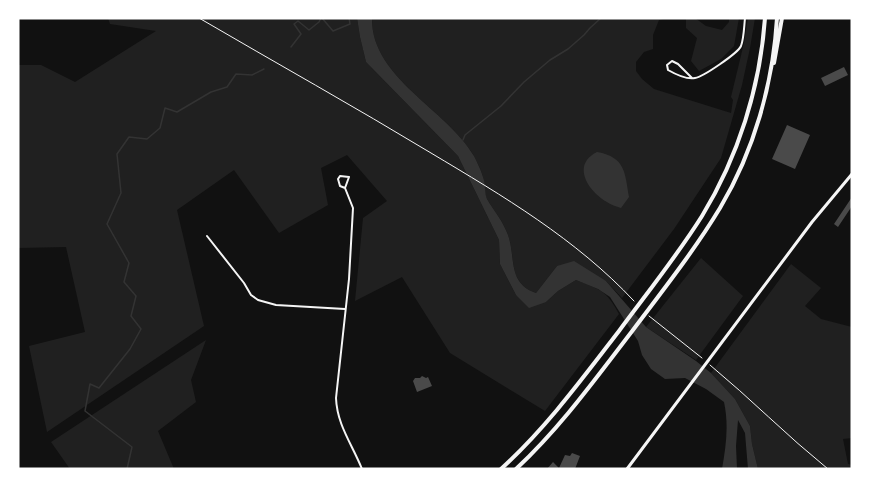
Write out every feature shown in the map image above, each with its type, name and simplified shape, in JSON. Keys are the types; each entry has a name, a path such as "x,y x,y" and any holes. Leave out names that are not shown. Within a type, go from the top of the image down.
{"highway":[{"path":"501,469 550,419 687,239 701,216 734,153 745,120 755,85 765,18"},
{"path":"516,469 558,426 706,230 729,190 754,132 771,68 777,18"},
{"path":"771,68 774,65 782,18"}],"main road":[{"path":"627,469 812,222 852,174"}],"street":[{"path":"692,78 676,62 672,61 667,65 671,71 692,78 700,76 737,52 742,43 745,18"},
{"path":"848,179 852,182"},
{"path":"345,188 353,208 349,279 336,398 339,420 362,469"},
{"path":"207,236 251,295 258,300 276,305 345,309"}],"path":[{"path":"199,18 462,172 540,221 607,274 634,301"},
{"path":"648,315 737,388 828,469"}],"shaded area":[{"path":"108,18 357,18 366,62 458,156 499,240 500,264 516,295 546,302 576,280 606,295 619,314 545,411 450,353 402,277 355,301 363,218 387,201 347,155 321,168 328,205 279,233 234,170 177,210 204,326 47,432 29,346 85,332 66,247 18,248 18,65 41,65 75,82 156,31 110,24"},
{"path":"357,18 372,18 375,39 384,58 397,76 447,123 474,156 484,180 487,199 508,235 514,268 521,283 536,293 557,266 574,261 606,281 646,327 711,373 735,399 750,426 758,469 748,469 745,433 738,420 737,469 722,469 726,436 724,402 685,378 665,379 651,369 642,355 638,341 610,297 576,280 546,302 529,308 516,295 500,264 499,240 458,156 366,62"},
{"path":"372,18 667,18 659,20 653,35 653,49 644,52 636,62 636,71 654,89 731,113 733,100 731,97 748,18 755,18 742,85 721,158 674,229 622,298 606,281 557,266 536,293 521,283 514,269 508,235 486,196 484,180 474,156 447,123 397,76 384,58 375,39"},
{"path":"683,18 695,18 706,26 722,30 729,22 729,18 739,18 734,46 721,59 699,71 691,61 697,38 686,28 686,19"},
{"path":"597,152 614,158 619,162 625,174 629,197 621,208 600,197 585,178 585,164 589,157"},
{"path":"701,258 743,296 696,360 646,327"},
{"path":"791,264 821,288 805,306 821,319 852,327 852,438 843,439 848,464 852,465 852,469 758,469 750,426 735,399 711,373"},
{"path":"206,340 191,380 196,402 158,431 174,469 70,469 51,442"}],"building":[{"path":"844,67 848,75 825,86 821,78"},
{"path":"787,125 810,135 795,169 772,159"},
{"path":"852,197 852,206 838,227 834,224"},
{"path":"422,376 428,377 432,386 417,392 413,381"},
{"path":"572,453 580,456 575,469 547,469 553,462 559,468 565,455 570,456"}],"waterway":[{"path":"291,47 301,34 294,24 298,21 309,30 321,18"},
{"path":"322,18 333,31 350,24 349,18"},
{"path":"463,140 465,135 501,106 524,82 550,60 568,49 601,18"},
{"path":"127,469 132,447 85,411 90,384 99,388 130,349 141,329 131,316 136,296 124,282 129,263 107,224 121,193 117,154 129,137 147,139 160,128 165,108 177,112 211,92 227,87 236,74 252,75 264,69"}]}
